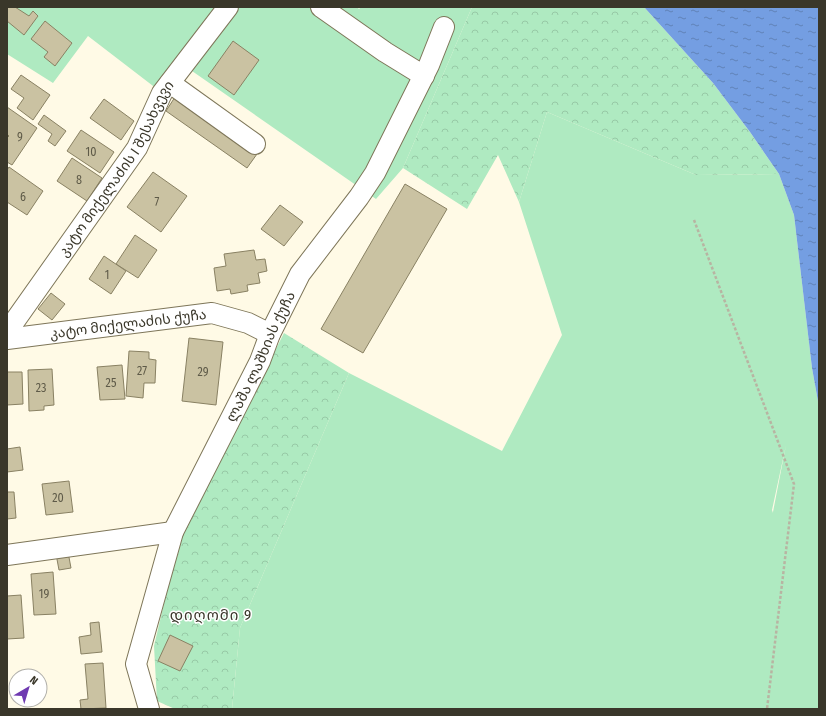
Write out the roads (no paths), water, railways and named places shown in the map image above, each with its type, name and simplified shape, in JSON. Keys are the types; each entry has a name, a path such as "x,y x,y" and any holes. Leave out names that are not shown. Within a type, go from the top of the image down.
{"street":[{"name":"კატო მიქელაძის I შესახვევი","path":"7,332 137,148 162,93 228,7"},
{"path":"321,7 385,52 424,76"},
{"name":"ლაშა ლაშხიას ქუჩა","path":"148,709 136,664 173,532 260,361 270,334 300,274 355,203 375,174 424,76 444,27"},
{"path":"170,83 255,144"},
{"name":"კატო მიქელაძის ქუჩა","path":"7,339 212,313 248,323 270,334"},
{"path":"7,554 173,532"}],"water":[{"path":"644,7 819,7 819,407 812,368 794,215 779,174 713,83"}],"district":[{"name":"დიღომი 9","path":"211,615"}]}
